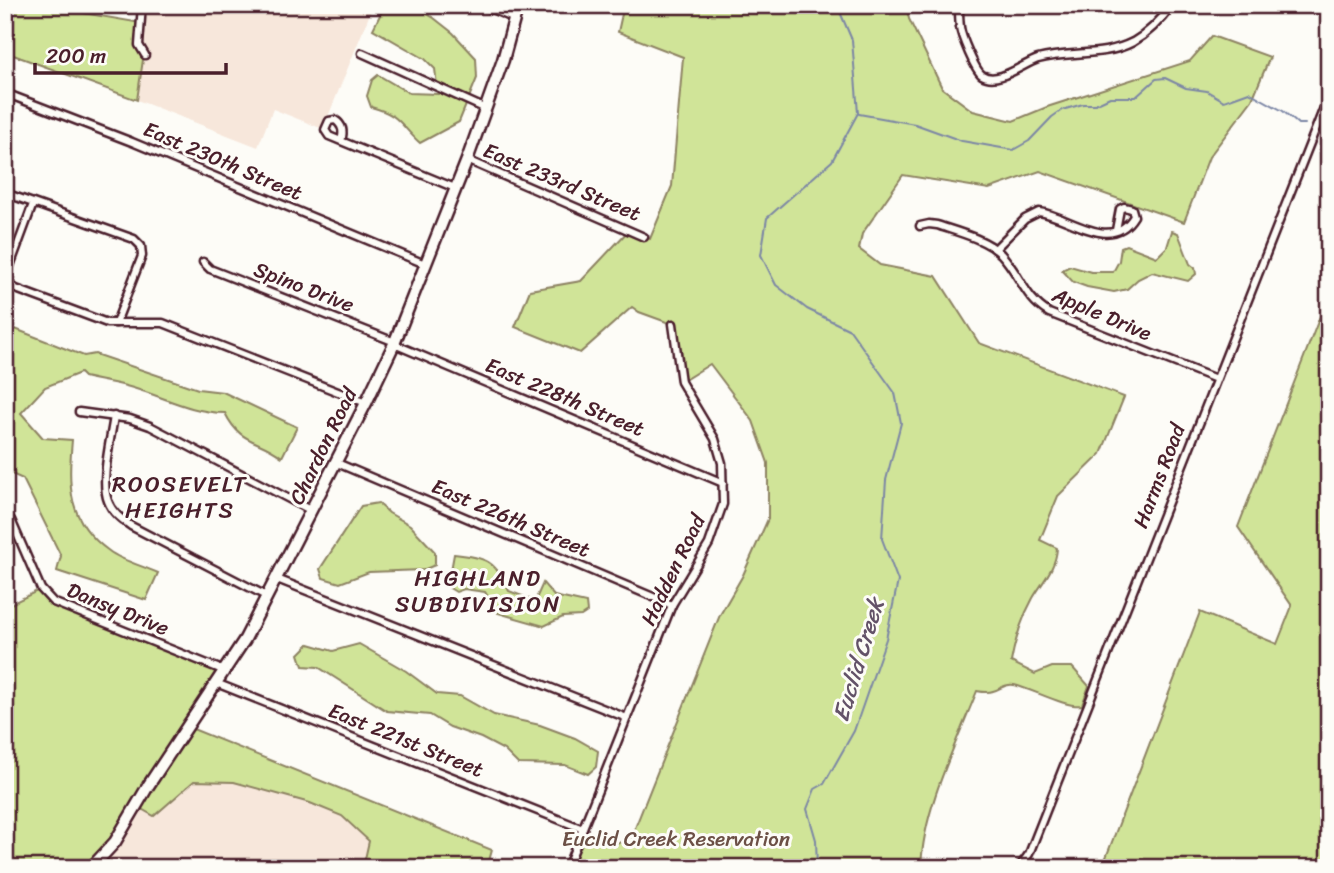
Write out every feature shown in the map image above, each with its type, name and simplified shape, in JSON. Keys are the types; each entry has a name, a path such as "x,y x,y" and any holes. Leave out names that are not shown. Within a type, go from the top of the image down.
{"main road":[{"name":"Chardon Road","path":"91,868 115,842 148,786 225,671 268,597 337,463 394,343 467,160 486,109 518,5"}],"street":[{"path":"142,5 139,45 145,55"},
{"path":"482,5 514,19"},
{"path":"959,5 960,29 976,67 982,75 998,77 1036,60 1104,53 1133,42 1156,24 1172,5"},
{"path":"362,53 486,109"},
{"name":"East 230th Street","path":"5,93 132,142 425,264"},
{"name":"Harms Road","path":"1019,868 1029,855 1329,95"},
{"path":"341,141 455,188"},
{"name":"East 233rd Street","path":"467,160 644,236"},
{"path":"5,193 134,239 141,246 142,256 116,323"},
{"path":"33,204 7,274 9,284 16,289 98,320 116,323 163,323 366,403"},
{"path":"995,249 1025,219 1039,212 1093,232 1116,230"},
{"name":"Apple Drive","path":"920,226 937,225 995,249 1007,261 1031,300 1044,310 1216,379"},
{"name":"Spino Drive","path":"203,261 210,269 394,343"},
{"name":"Hadden Road","path":"567,868 671,605 709,544 723,504 722,463 715,439 681,383 673,324"},
{"name":"East 228th Street","path":"394,343 723,483"},
{"path":"79,412 114,416 150,426 312,511"},
{"path":"114,416 105,483 108,502 114,512 131,526 268,597"},
{"name":"East 226th Street","path":"337,463 671,605"},
{"name":"Dansy Drive","path":"5,515 11,520 41,589 53,602 225,671"},
{"path":"277,579 627,718"},
{"name":"East 221st Street","path":"216,684 583,829"}],"shaded area":[{"path":"142,5 358,5 371,11 323,129 273,109 258,147 137,100 142,56 139,45"},
{"path":"194,781 234,782 310,803 342,816 369,841 363,868 107,868 100,860 136,806 154,816"}],"green space":[{"path":"5,5 83,5 83,13 141,23 139,45 144,53 137,100 5,52"},
{"path":"391,5 412,5 434,18 453,33 476,58 477,78 459,122 420,143 394,117 371,107 367,96 372,80 378,75 409,93 438,94 435,69 425,59 373,29 382,11"},
{"name":"Euclid Creek Reservation","path":"624,5 906,5 909,19 942,88 973,111 1013,121 1047,107 1190,61 1212,36 1270,57 1252,100 1209,157 1184,222 1040,171 989,189 903,175 862,234 859,249 880,265 936,276 979,343 1124,397 1101,454 1058,496 1040,540 1057,548 1054,562 1025,613 1011,662 1035,674 1052,667 1072,667 1089,686 1082,705 1067,704 1014,685 1006,685 989,692 977,691 934,801 923,846 921,868 594,868 571,859 583,829 612,842 629,843 720,615 743,575 768,519 768,463 753,421 710,364 681,382 672,324 632,307 580,353 515,327 530,290 581,281 629,230 650,239 672,186 683,57 618,32"},
{"path":"1172,231 1178,233 1190,264 1195,268 1196,274 1188,281 1152,272 1127,289 1114,292 1073,282 1062,270 1070,266 1091,272 1113,272 1119,261 1121,247 1126,245 1157,257 1167,247"},
{"path":"1329,293 1329,868 1102,868 1200,612 1277,644 1292,606 1238,527"},
{"path":"5,325 84,356 95,354 198,389 223,392 297,427 282,457 243,436 225,413 190,407 127,386 84,377 80,373 45,387 21,413 43,438 72,440 70,473 73,502 85,527 95,540 114,555 158,573 146,600 57,571 61,556 23,479 5,471"},
{"path":"378,503 410,525 435,552 435,565 423,570 369,572 340,583 323,578 320,569 361,506"},
{"path":"454,554 489,562 509,591 535,601 543,583 554,596 586,603 587,612 581,616 563,617 544,626 498,613 485,592 464,589 456,592 448,587"},
{"path":"41,589 46,596 225,671 188,727 492,850 487,868 363,868 369,841 342,816 310,803 234,782 194,781 154,816 136,806 100,860 107,868 8,868 5,863 5,597 9,605"},
{"path":"309,644 333,651 359,644 406,671 437,694 460,696 494,715 540,725 575,738 598,751 596,767 588,774 565,765 518,764 504,750 450,727 430,715 387,711 318,667 303,666 299,654"}],"waterway":[{"name":"Euclid Creek","path":"817,868 816,840 807,809 815,789 824,784 854,731 886,639 898,581 882,539 886,480 901,423 895,393 850,330 807,309 776,285 761,255 767,218 832,161 858,113 852,40 837,5"},
{"path":"859,114 915,124 962,141 1013,150 1029,141 1062,110 1083,104 1095,104 1110,97 1136,97 1156,79 1165,78 1186,88 1207,91 1224,101 1249,92 1283,111 1298,124 1305,124"}],"district":[{"name":"ROOSEVELT HEIGHTS","path":"180,497"},
{"name":"HIGHLAND SUBDIVISION","path":"478,591"}]}
